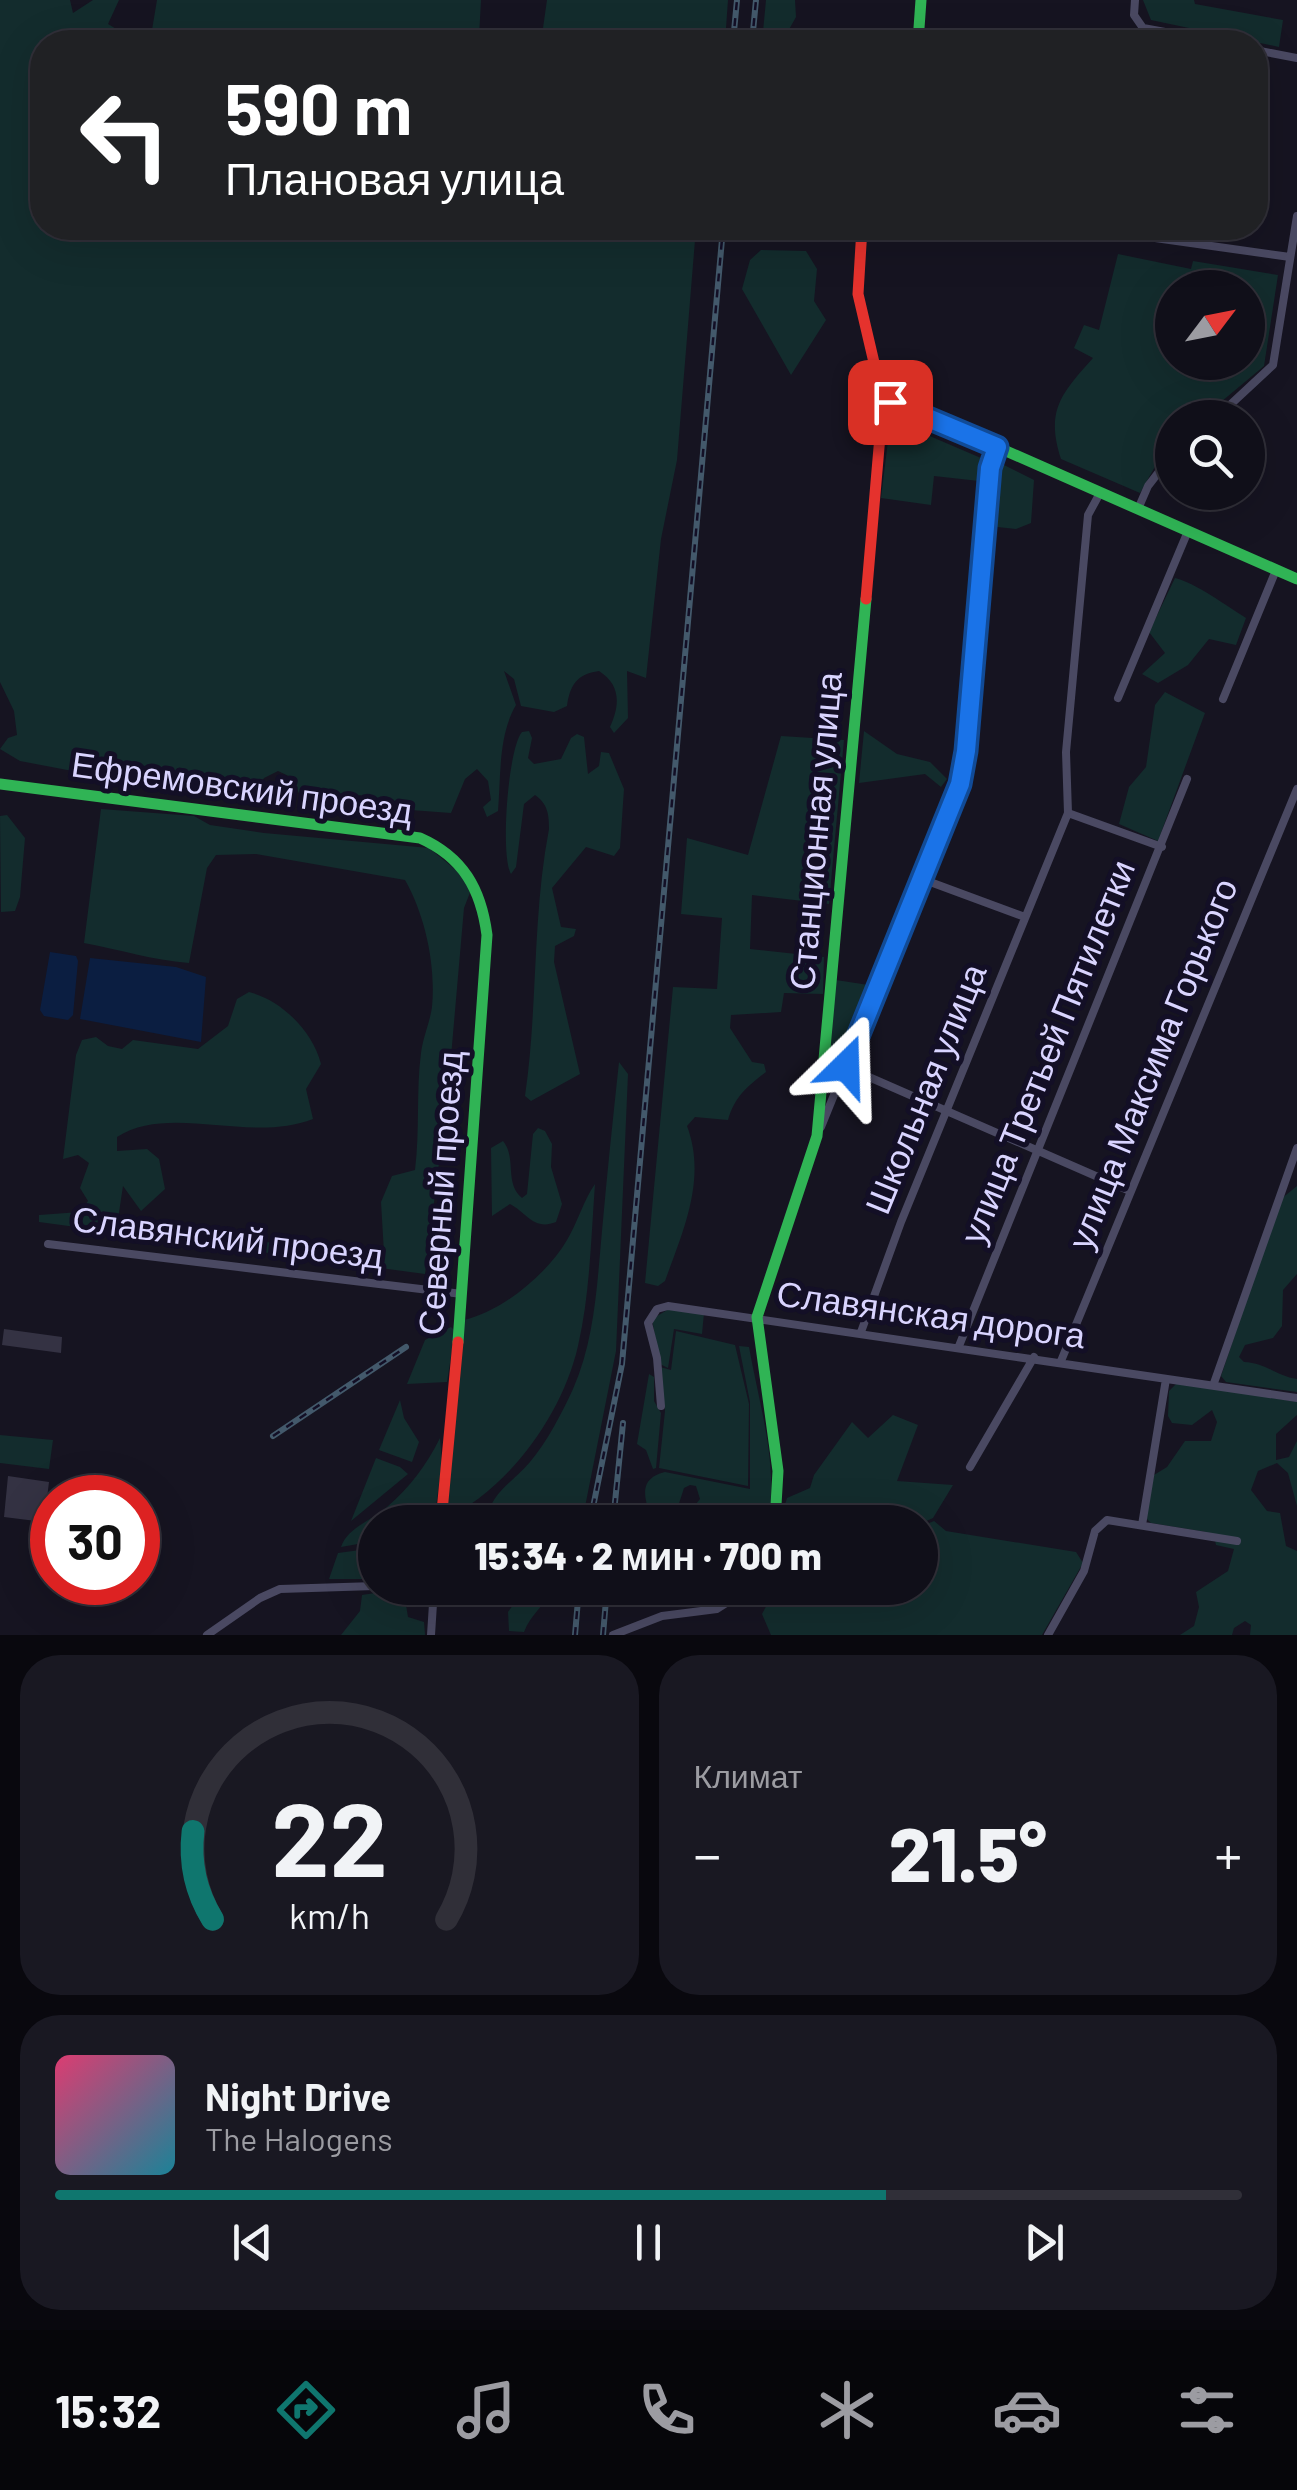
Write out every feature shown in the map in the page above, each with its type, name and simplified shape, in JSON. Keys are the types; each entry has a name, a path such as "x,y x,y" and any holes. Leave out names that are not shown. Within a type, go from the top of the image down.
{"street":[{"path":"919,30 922,0"},
{"path":"1136,0 1134,15 1143,28 1154,30"},
{"path":"1268,52 1297,58"},
{"path":"1237,400 1272,369 1297,216"},
{"name":"Станционная улица","path":"757,1318 817,1136 826,1097 883,401 856,295 860,240"},
{"path":"1169,240 1290,257"},
{"path":"883,401 997,447 1297,580"},
{"path":"826,1097 846,1066 963,769 990,468 997,447"},
{"path":"1138,509 1155,477"},
{"path":"1100,493 1088,515 1066,752 1068,813 1162,848"},
{"path":"1118,698 1188,531"},
{"path":"1223,699 1276,570"},
{"name":"улица Третьей Пятилетки","path":"959,1346 1187,779"},
{"name":"Ефремовский проезд","path":"0,784 420,838 443,848 466,871"},
{"name":"улица Максима Горького","path":"1061,1361 1297,789"},
{"name":"Школьная улица","path":"861,1332 946,1110 1068,813"},
{"name":"Северный проезд","path":"443,1505 462,1294 486,935 481,897 466,871"},
{"path":"922,879 1025,917"},
{"path":"846,1066 1130,1191"},
{"path":"1214,1383 1297,1148"},
{"name":"Славянский проезд","path":"48,1244 462,1294"},
{"name":"Славянская дорога","path":"661,1406 657,1358 648,1324 657,1310 668,1306 1297,1398"},
{"path":"757,1318 781,1477 777,1505"},
{"path":"970,1467 1034,1358"},
{"path":"1142,1525 1166,1380"},
{"path":"1048,1635 1084,1572 1099,1526 1114,1520 1238,1541"},
{"path":"207,1635 260,1598 280,1590 358,1587"},
{"path":"431,1635 433,1605"},
{"path":"613,1635 662,1616 717,1610 724,1605"}],"green space":[{"path":"0,0 70,0 73,13 93,0 119,0 108,24 118,30 30,30 30,240 695,240 677,460 661,539 646,678 627,671 628,718 614,733 610,727 616,711 615,689 599,671 580,678 570,692 567,706 554,712 521,706 514,679 504,671 516,705 503,743 498,811 487,817 483,807 491,800 488,781 477,769 465,779 451,813 384,808 360,795 333,813 311,808 302,799 293,778 278,771 264,778 259,787 194,785 155,777 125,781 20,761 0,749 8,738 17,735 14,711 0,682"},
{"path":"157,0 481,0 479,30 152,30"},
{"path":"547,0 728,0 726,30 543,30"},
{"path":"766,0 795,0 796,17 789,30 763,30"},
{"path":"1143,0 1194,0 1195,4 1283,20 1279,47 1268,45 1268,30 1198,30 1151,20"},
{"path":"761,250 806,251 817,269 814,301 826,320 791,375 742,289 750,260"},
{"path":"1118,254 1191,269 1193,261 1248,270 1155,270 1155,380 1247,380 1223,400 1155,400 1155,467 1140,493 1061,459 1055,427 1059,403 1093,358 1074,348 1084,325 1099,330"},
{"path":"1265,273 1278,275 1265,360"},
{"path":"904,425 981,458 979,481 934,476 931,505 881,498 888,441"},
{"path":"1000,463 1034,480 1031,523 1016,529 988,526 993,469"},
{"path":"1175,578 1201,589 1246,618 1236,645 1209,639 1188,665 1158,683 1142,674 1165,653 1149,632"},
{"path":"1165,692 1205,713 1158,841 1119,824 1129,787 1146,767 1155,705"},
{"path":"529,731 532,738 528,758 534,764 561,759 577,734 584,737 588,774 599,766 601,752 609,753 624,789 620,848 614,856 586,847 552,888 561,927 576,929 574,936 555,946 554,962 580,1074 531,1101 525,1096 540,895 549,829 545,806 535,795 524,804 516,867 511,874 506,846 513,758 522,732"},
{"path":"864,731 897,754 930,762 947,779 941,787 925,774 859,783"},
{"path":"781,736 844,740 829,904 752,895 750,949 824,957 823,994 784,993 781,1012 731,1015 730,1028 752,1062 764,1064 766,1072 742,1093 728,1120 695,1117 687,1126 695,1166 685,1224 665,1281 658,1286 645,1283 673,987 717,989 722,918 681,914 687,838 748,855"},
{"path":"101,809 194,816 210,825 264,833 429,848 461,874 471,890 464,908 448,1091 425,1274 39,1222 39,1215 80,1212 88,1201 80,1188 89,1163 78,1155 63,1159 76,1055 82,1040 96,1037 108,1046 122,1049 133,1040 198,1049 228,1026 237,999 249,992 284,1010 311,1040 321,1064 306,1089 313,1119 263,1128 161,1123 138,1127 117,1137 117,1151 147,1149 159,1159 165,1189 141,1211 123,1186 118,1219 376,1259 384,1253 381,1202 392,1176 415,1170 420,1067 432,1007 432,974 423,924 405,880 256,854 216,855 207,868 189,963 84,943"},
{"path":"7,815 25,838 20,897 15,911 1,912 0,816"},
{"path":"836,980 875,986 832,1091 826,1088"},
{"path":"619,1062 628,1074 616,1351 585,1505 491,1505 542,1446 573,1389 591,1331"},
{"path":"538,1128 545,1131 552,1144 551,1167 562,1204 556,1222 536,1223 510,1204 492,1216 491,1148 503,1141 513,1185 522,1198 527,1194 533,1134"},
{"path":"595,1184 582,1326 559,1398 529,1448 490,1490 468,1505 446,1505 464,1320 509,1299 548,1265 567,1240"},
{"path":"1297,1186 1297,1274 1283,1290 1282,1326 1273,1338 1245,1345 1239,1357 1297,1379 1297,1392 1226,1382 1221,1376 1281,1199"},
{"path":"669,1309 704,1313 702,1334 674,1329 668,1368 660,1364 652,1319"},
{"path":"451,1327 455,1331 447,1382 407,1384 425,1340"},
{"path":"676,1331 735,1345 749,1404 748,1486 659,1468 665,1411 660,1367 671,1370"},
{"path":"739,1346 749,1347 766,1435 770,1505 695,1505 700,1499 696,1486 690,1485 684,1488 678,1505 648,1505 645,1493 649,1480 665,1472 750,1489 750,1402"},
{"path":"649,1374 654,1377 654,1401 661,1413 653,1469 646,1450 637,1444"},
{"path":"1178,1382 1297,1402 1297,1415 1276,1434 1276,1460 1289,1457 1297,1441 1297,1506 1288,1473 1277,1463 1258,1471 1251,1490 1267,1511 1280,1513 1286,1546 1297,1551 1297,1635 1250,1635 1251,1625 1245,1621 1234,1628 1232,1635 1180,1635 1194,1626 1199,1607 1196,1592 1228,1571 1234,1549 1216,1545 1214,1536 1206,1532 1151,1523 1146,1518 1154,1475 1167,1467 1185,1441 1211,1441 1217,1422 1212,1410 1192,1425 1172,1423 1168,1416 1169,1391"},
{"path":"400,1400 404,1418 419,1442 412,1462 379,1450"},
{"path":"893,1415 918,1425 897,1481 953,1485 938,1510 938,1505 785,1505 787,1498 810,1488 814,1475 852,1422 868,1438"},
{"path":"0,1435 53,1440 49,1469 0,1463"},
{"path":"440,1438 442,1461 436,1505 389,1505 403,1492"},
{"path":"376,1458 408,1474 370,1505 358,1505 358,1515 351,1521"},
{"path":"938,1524 946,1531 1076,1552 1083,1563 1042,1635 771,1635 762,1614 767,1605 938,1605"},
{"path":"358,1526 358,1544 341,1547 344,1540"},
{"path":"358,1550 358,1579 329,1579 338,1553"},
{"path":"361,1605 406,1605 408,1617 424,1622 425,1635 341,1635"},
{"path":"513,1605 542,1605 524,1632 509,1631 508,1612"}],"water":[{"path":"50,952 76,956 78,961 73,1015 68,1020 44,1016 40,1010"},
{"path":"90,958 176,967 206,977 201,1042 80,1019"}],"building":[{"path":"4,1329 62,1337 61,1353 2,1345"},
{"path":"8,1476 30,1479 30,1520 4,1517"}],"railway":[{"path":"734,30 737,0"},
{"path":"753,30 756,0"},
{"path":"593,1505 622,1364 722,240"},
{"path":"273,1436 406,1347"},
{"path":"615,1505 623,1423"},
{"path":"575,1635 578,1605"},
{"path":"603,1635 606,1605"}],"traffic: fast":[{"path":"919,30 921,0"},
{"path":"883,401 897,403 1297,579"},
{"path":"776,1505 778,1471 757,1317 817,1136 866,599"},
{"path":"0,784 420,838 459,865 475,889 487,935 458,1342"}],"traffic: jam":[{"path":"861,240 858,294 883,401 866,599"},
{"path":"443,1505 458,1342"}],"route":[{"path":"846,1066 960,784 990,468 997,447 890,402"}]}
